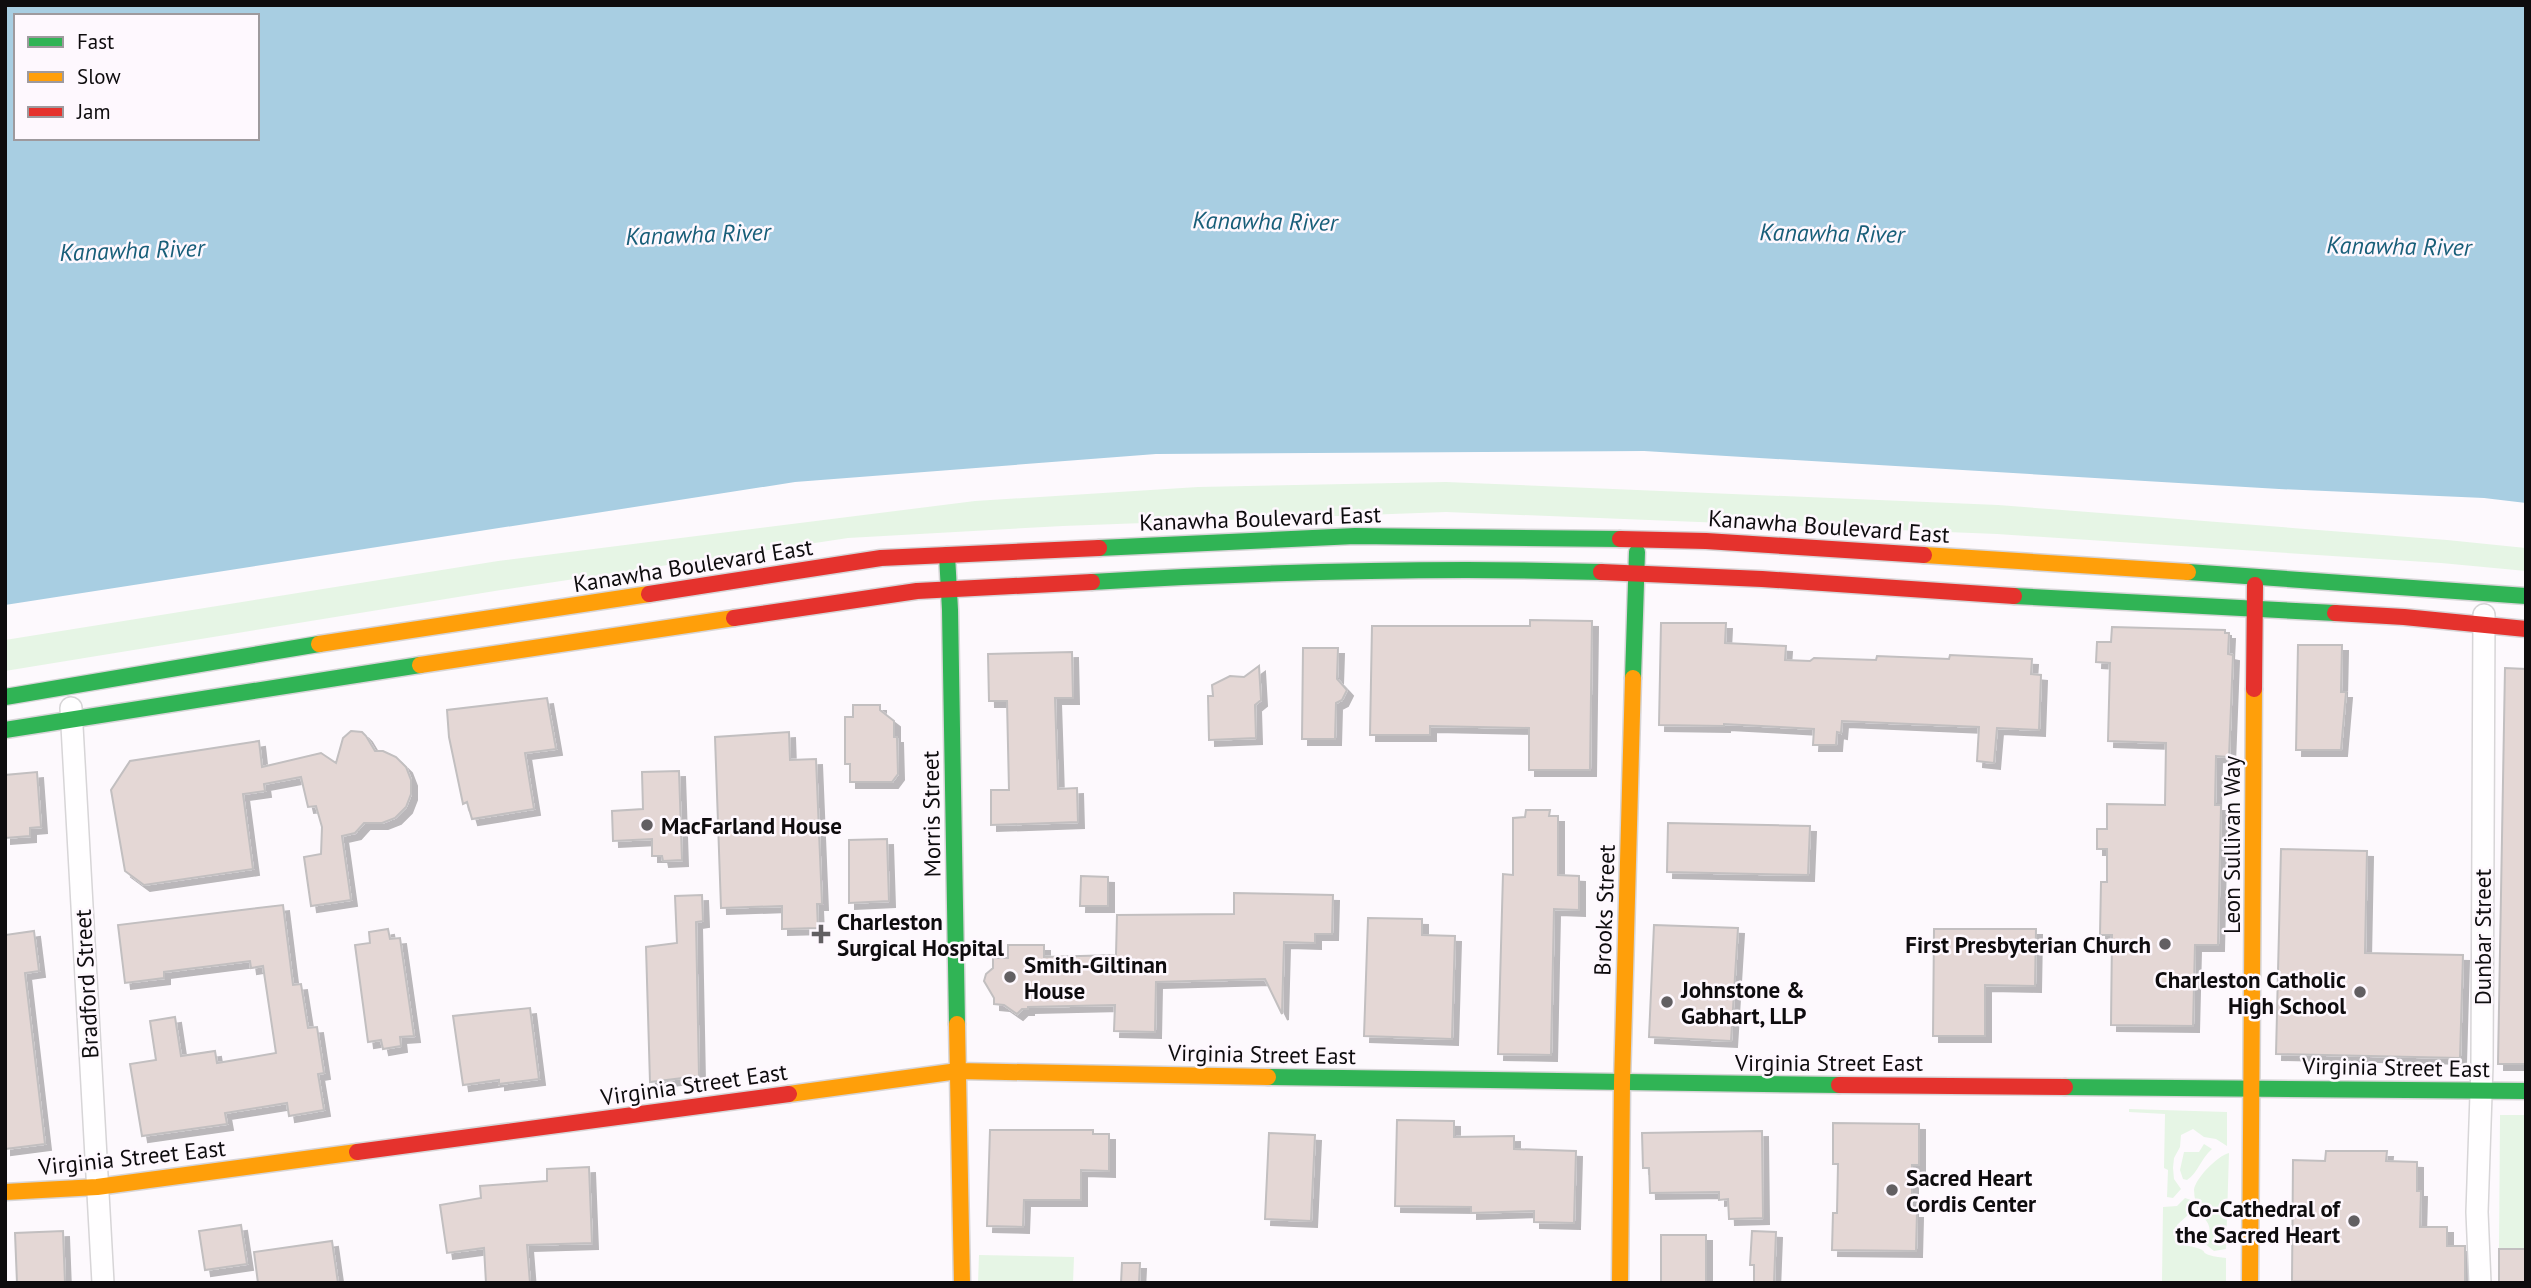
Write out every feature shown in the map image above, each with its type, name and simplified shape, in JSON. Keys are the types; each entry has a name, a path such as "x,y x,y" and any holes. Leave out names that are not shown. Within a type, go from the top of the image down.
{"main road":[{"name":"Kanawha Boulevard East","path":"5,697 261,653 881,558 1355,536 1706,541 2526,596"},
{"name":"Brooks Street","path":"1620,1283 1622,1083 1637,539"},
{"name":"Morris Street","path":"947,555 950,588 962,1283"},
{"path":"5,730 590,639 950,588 1196,576 1521,570 1637,574 2404,617 2526,629"},
{"name":"Leon Sullivan Way","path":"2250,1283 2255,576"},
{"name":"Virginia Street East","path":"5,1192 97,1187 957,1071 1622,1083 2526,1091"}],"street":[{"name":"Dunbar Street","path":"2480,1283 2477,1212 2481,1091 2485,592"},
{"name":"Bradford Street","path":"70,685 103,1283"}],"green space":[{"path":"1446,482 1998,505 2447,540 2526,548 2526,571 1997,534 1446,512 1063,526 848,538 501,590 5,671 5,640 498,561 975,501 1198,487"},
{"path":"2129,1109 2227,1112 2227,1146 2216,1139 2204,1137 2193,1129 2181,1135 2173,1168 2174,1179 2181,1189 2173,1198 2167,1197 2168,1170 2164,1168 2165,1114 2129,1112"},
{"path":"2500,1115 2526,1115 2526,1249 2499,1249"},
{"path":"2204,1144 2212,1149 2191,1177 2183,1179 2180,1170 2184,1152 2199,1152"},
{"path":"2229,1153 2226,1249 2214,1251 2204,1243 2210,1231 2205,1220 2198,1214 2194,1190 2207,1168"},
{"path":"2185,1198 2191,1200 2189,1214 2177,1225 2177,1239 2181,1244 2200,1249 2209,1255 2226,1258 2226,1283 2162,1281 2163,1207 2177,1206"},
{"path":"979,1255 1074,1257 1073,1283 978,1283"}],"water":[{"name":"Kanawha River","path":"5,5 2526,5 2526,503 2484,498 2279,489 1644,451 1156,454 795,482 5,605"}],"building":[{"path":"1530,620 1592,621 1590,770 1529,770 1529,728 1430,726 1430,735 1370,735 1372,626 1530,626"},
{"path":"1661,623 1726,623 1725,643 1786,646 1785,660 1876,660 1877,656 1949,659 1950,655 2032,659 2031,674 2041,675 2039,730 1997,728 1994,763 1977,761 1979,727 1842,721 1841,733 1837,732 1836,745 1813,745 1814,729 1724,724 1659,725"},
{"path":"2112,627 2225,630 2225,633 2229,633 2228,654 2233,655 2229,757 2216,756 2215,805 2221,805 2218,945 2195,945 2193,1026 2111,1025 2112,935 2100,935 2101,882 2107,882 2107,849 2097,849 2097,829 2107,829 2107,804 2165,805 2166,743 2108,741 2110,663 2096,662 2097,642 2111,642"},
{"path":"2298,645 2342,645 2341,692 2346,692 2341,750 2296,750"},
{"path":"1303,648 1338,648 1337,679 1347,690 1342,700 1336,703 1335,739 1302,739"},
{"path":"1072,652 1073,698 1055,698 1058,789 1077,788 1078,822 991,825 991,790 1009,790 1007,701 989,701 988,654"},
{"path":"1259,666 1261,700 1255,705 1256,738 1209,740 1208,696 1213,696 1212,685 1230,676 1244,677"},
{"path":"2505,668 2526,669 2526,1064 2498,1064"},
{"path":"547,698 556,749 525,753 534,809 472,819 467,802 463,804 449,737 447,710"},
{"path":"853,705 880,705 880,710 894,721 898,774 892,782 850,782 850,764 845,764 845,717 853,717"},
{"path":"351,731 362,732 375,751 383,751 396,757 406,767 411,780 411,794 406,807 395,818 382,823 364,823 355,833 342,836 351,900 311,906 304,857 321,854 322,827 316,806 308,807 301,777 264,784 265,791 243,794 253,869 144,885 125,871 111,790 130,761 259,741 262,767 321,753 336,763 343,738"},
{"path":"789,732 790,760 816,759 822,904 817,904 818,928 782,929 782,906 721,908 715,737"},
{"name":"MacFarland House","path":"679,771 682,860 663,861 662,856 652,856 652,839 613,841 612,811 643,809 642,772"},
{"path":"37,772 41,827 30,828 30,836 5,838 5,775"},
{"path":"1526,810 1550,810 1549,816 1558,816 1558,875 1579,876 1579,910 1554,909 1551,1055 1498,1054 1503,874 1513,875 1513,818 1525,817"},
{"path":"1668,823 1810,826 1808,875 1667,872"},
{"path":"887,839 889,901 849,903 849,840"},
{"path":"2281,849 2367,851 2365,953 2463,955 2460,1058 2276,1054"},
{"path":"1081,876 1108,877 1108,906 1080,906"},
{"path":"1234,893 1333,895 1332,934 1315,934 1315,943 1284,942 1282,1014 1265,979 1156,982 1155,1032 1114,1031 1115,1005 1028,1007 1017,1014 1004,1005 994,1004 994,998 984,981 986,974 993,968 993,958 1008,958 1008,945 1044,945 1044,957 1116,955 1117,915 1234,914"},
{"path":"702,895 703,921 696,922 699,1076 650,1082 646,947 677,943 675,896"},
{"path":"283,905 293,985 301,984 308,1028 317,1027 324,1073 318,1074 324,1110 289,1116 287,1103 225,1113 227,1124 142,1136 130,1064 156,1060 150,1021 175,1017 181,1056 215,1051 217,1063 276,1053 263,966 251,968 250,961 164,972 164,978 125,983 118,925"},
{"path":"1368,918 1422,919 1422,935 1455,936 1452,1039 1364,1036"},
{"path":"1654,925 1738,928 1731,1041 1649,1037"},
{"path":"388,929 390,939 400,938 414,1036 400,1037 401,1046 383,1049 381,1040 368,1042 355,945 370,943 369,932"},
{"path":"1934,929 2036,929 2035,986 1985,985 1985,1036 1933,1036"},
{"path":"34,931 39,971 25,973 45,1144 5,1149 5,935"},
{"path":"530,1008 539,1079 499,1084 499,1080 463,1085 453,1016"},
{"path":"1397,1120 1454,1121 1454,1137 1514,1136 1514,1149 1576,1151 1574,1223 1534,1222 1534,1211 1471,1213 1471,1207 1395,1206"},
{"name":"Sacred Heart Cordis Center","path":"1833,1123 1919,1124 1919,1165 1912,1165 1912,1212 1917,1212 1916,1251 1832,1250 1833,1213 1837,1213 1838,1164 1833,1164"},
{"path":"990,1130 1093,1130 1093,1134 1109,1134 1109,1171 1081,1170 1081,1200 1024,1200 1023,1227 987,1226"},
{"path":"1762,1131 1763,1218 1729,1219 1728,1199 1719,1200 1719,1192 1650,1193 1649,1168 1643,1168 1642,1133"},
{"path":"1269,1133 1315,1135 1311,1221 1265,1219"},
{"name":"Co-Cathedral of the Sacred Heart","path":"2326,1151 2387,1151 2386,1161 2417,1162 2417,1191 2421,1191 2420,1227 2447,1227 2447,1246 2465,1246 2465,1283 2292,1281 2293,1160 2325,1161"},
{"path":"589,1167 592,1243 527,1245 530,1283 486,1283 484,1248 447,1253 440,1205 481,1198 480,1186 547,1181 547,1169"},
{"path":"241,1225 247,1264 205,1270 199,1231"},
{"path":"63,1231 65,1283 17,1283 15,1233"},
{"path":"1752,1231 1776,1232 1774,1283 1754,1283 1754,1265 1750,1265"},
{"path":"1661,1235 1706,1235 1706,1283 1661,1283"},
{"path":"332,1241 338,1283 258,1283 254,1252"},
{"path":"2499,1249 2526,1249 2526,1283 2499,1283"},
{"path":"1122,1263 1140,1263 1139,1283 1121,1283"}],"traffic: fast":[{"path":"1099,548 1355,536 1620,539"},
{"path":"1633,678 1637,552"},
{"path":"947,555 957,1024"},
{"path":"1092,582 1347,571 1601,572"},
{"path":"2188,572 2526,596"},
{"path":"2014,596 2335,613"},
{"path":"5,697 319,644"},
{"path":"5,730 420,665"},
{"path":"1268,1077 1839,1085"},
{"path":"2065,1087 2526,1091"}],"traffic: slow":[{"path":"1924,555 2188,572"},
{"path":"319,644 649,594"},
{"path":"420,665 734,618"},
{"path":"1620,1283 1622,1083 1633,678"},
{"path":"2250,1283 2254,689"},
{"path":"957,1024 962,1283"},
{"path":"789,1094 958,1071 1268,1077"},
{"path":"5,1192 97,1187 357,1152"}],"traffic: jam":[{"path":"1620,539 1706,541 1924,555"},
{"path":"649,594 881,558 1099,548"},
{"path":"1601,572 1762,579 2014,596"},
{"path":"734,618 917,591 1092,582"},
{"path":"2254,689 2255,585"},
{"path":"2335,613 2526,629"},
{"path":"1839,1085 2065,1087"},
{"path":"357,1152 789,1094"}],"place":[{"name":"MacFarland House","path":"647,825"},
{"name":"Charleston Surgical Hospital","path":"821,934"},
{"name":"First Presbyterian Church","path":"2165,944"},
{"name":"Smith-Giltinan House","path":"1010,977"},
{"name":"Charleston Catholic High School","path":"2360,992"},
{"name":"Johnstone & Gabhart, LLP","path":"1667,1002"},
{"name":"Sacred Heart Cordis Center","path":"1892,1190"},
{"name":"Co-Cathedral of the Sacred Heart","path":"2354,1221"}]}
